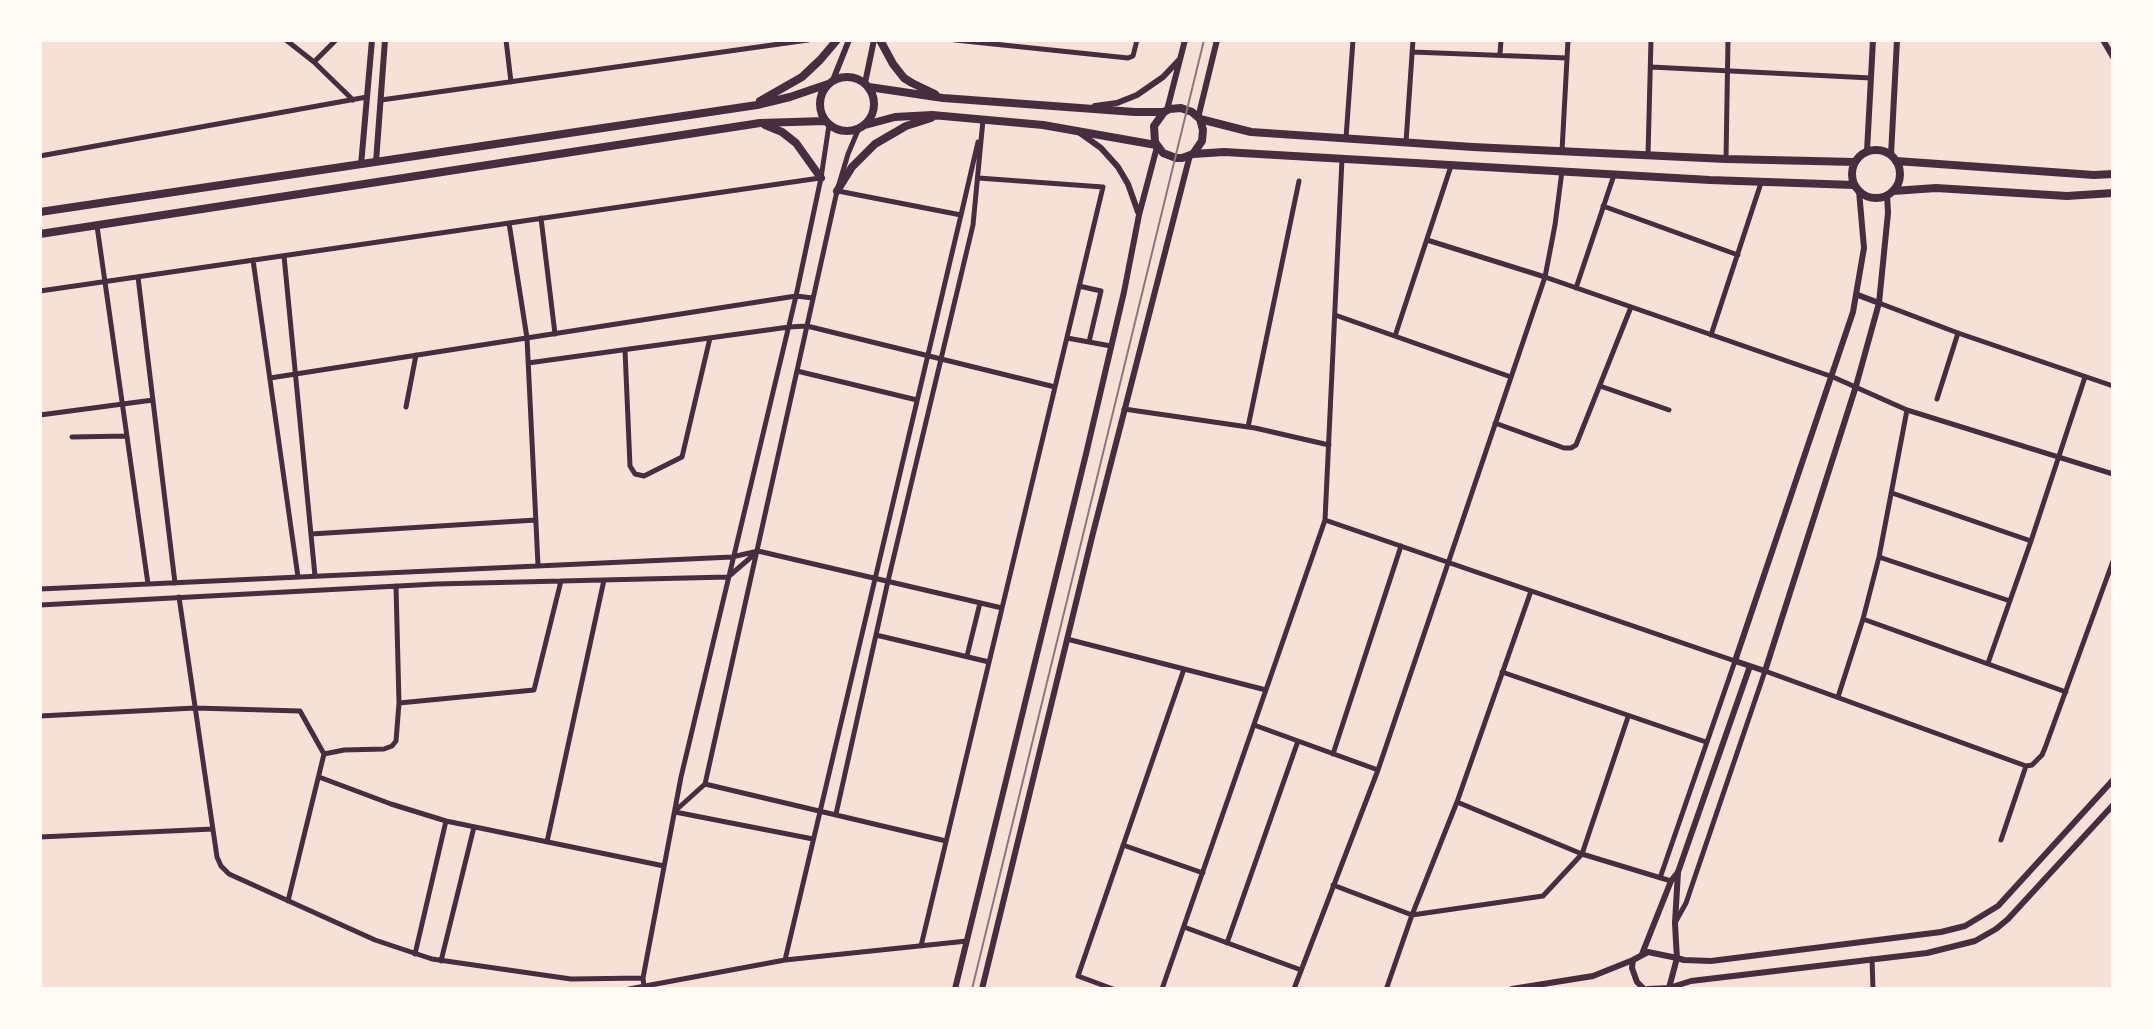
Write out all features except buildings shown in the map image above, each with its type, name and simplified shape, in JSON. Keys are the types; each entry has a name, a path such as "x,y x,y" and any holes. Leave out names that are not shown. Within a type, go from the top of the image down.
{"highway":[{"path":"745,107 781,91 802,77 837,40"},
{"path":"877,40 904,78 943,98"},
{"path":"40,212 775,102 846,76 867,85 943,98 1165,112 1181,108 1199,118 1251,132 1562,151 1855,162"},
{"path":"831,82 821,95 820,109 827,123 847,131 895,117 938,116 1074,129 1157,146 1170,157 1182,158 1192,154 1224,152 1342,158 1856,188 1872,198 1936,188 2067,196 2113,193"},
{"path":"862,127 873,114 874,107 867,85"},
{"path":"1157,146 1154,126 1165,112"},
{"path":"837,191 852,167 875,144 906,126 938,116"},
{"path":"1192,154 1202,141 1203,130 1199,118"},
{"path":"40,234 760,123 827,123"},
{"path":"760,123 782,132 796,143 821,178"},
{"path":"1856,188 1852,170 1855,162 1867,151 1875,150 1894,158 2113,174"},
{"path":"1890,193 1900,177 1894,158"}],"main road":[{"path":"361,165 372,40"},
{"path":"376,162 385,40"},
{"path":"831,82 849,40"},
{"path":"867,85 877,40"},
{"path":"1165,112 1185,40"},
{"path":"1199,118 1217,40"},
{"path":"1867,151 1873,40"},
{"path":"1894,158 1897,40"},
{"path":"2103,40 2113,57"},
{"path":"1085,108 1117,103 1137,95 1163,77 1180,59"},
{"path":"1074,129 1101,148 1118,167 1139,215"},
{"path":"955,989 1157,146"},
{"path":"982,989 1124,409 1192,154"},
{"path":"1856,188 1864,248 1858,295 1833,377 1735,661 1765,671 1856,386 1879,303 1890,193"},
{"path":"1858,295 1879,303"},
{"path":"1642,954 1671,881 1678,872 1750,666"},
{"path":"1512,989 1593,976 1648,952 1711,961 1930,934 1965,926 1998,906 2113,780"},
{"path":"1633,960 1633,976 1646,989 1669,988 1691,981 1927,953 1963,945 1996,929 2014,913 2113,805"},
{"path":"1669,988 1677,958 1675,923 1678,872"}],"street":[{"path":"286,40 353,100"},
{"path":"314,62 336,40"},
{"path":"506,40 511,82"},
{"path":"742,40 743,49"},
{"path":"381,100 808,40"},
{"path":"955,40 1128,58 1133,56 1137,40"},
{"path":"1346,138 1353,40"},
{"path":"1406,143 1413,40"},
{"path":"1500,54 1501,40"},
{"path":"1562,151 1568,40"},
{"path":"1648,155 1651,40"},
{"path":"1726,159 1728,40"},
{"path":"1412,52 1567,58"},
{"path":"1651,67 1871,78"},
{"path":"40,156 367,97"},
{"path":"836,814 973,225 983,120"},
{"path":"785,960 983,120"},
{"path":"644,987 643,978 674,812 796,296 821,178 827,123"},
{"path":"674,812 705,784 837,191 848,154 862,127"},
{"path":"1162,989 1325,520 1342,158"},
{"path":"1395,336 1452,165"},
{"path":"1294,989 1378,770 1545,277 1562,171"},
{"path":"1576,288 1614,175"},
{"path":"40,291 821,178"},
{"path":"921,946 1103,187 978,178"},
{"path":"1248,427 1299,181"},
{"path":"1711,335 1761,183"},
{"path":"837,191 961,215"},
{"path":"1603,206 1738,255"},
{"path":"541,218 555,334"},
{"path":"509,223 527,338 538,565"},
{"path":"97,225 148,585"},
{"path":"1427,240 1545,277 1833,377 1907,410 2113,474"},
{"path":"284,256 315,576"},
{"path":"253,260 298,577"},
{"path":"138,277 175,583"},
{"path":"1079,286 1101,291 1089,342"},
{"path":"270,378 796,296 813,298"},
{"path":"1879,303 2113,386"},
{"path":"1495,423 1564,448 1578,443 1631,307"},
{"path":"1335,315 1511,377"},
{"path":"528,363 807,326 1055,387"},
{"path":"1937,399 1958,333"},
{"path":"625,350 630,466 635,474 644,476 682,457 710,338"},
{"path":"1067,338 1111,346"},
{"path":"406,407 416,355"},
{"path":"797,371 917,400"},
{"path":"1988,663 2085,377"},
{"path":"1600,386 1669,410"},
{"path":"40,415 153,400"},
{"path":"1124,409 1248,427 1329,445"},
{"path":"1838,697 1879,557 1907,410"},
{"path":"72,437 127,436"},
{"path":"1892,493 2031,541"},
{"path":"311,534 536,520"},
{"path":"1325,520 1735,661 1660,878"},
{"path":"1333,754 1401,546"},
{"path":"40,605 396,586 728,577 758,551"},
{"path":"40,589 732,557 758,551 1002,608"},
{"path":"1879,557 2010,601"},
{"path":"1675,923 1686,903 1765,671 2026,766 2032,765 2042,755 2113,561"},
{"path":"547,842 604,580"},
{"path":"399,703 534,690 561,581"},
{"path":"324,754 384,749 392,746 397,737 396,586"},
{"path":"1387,987 1457,802 1531,591"},
{"path":"179,597 217,857 224,870 235,878 375,940 441,961 571,979 643,978"},
{"path":"967,656 980,603"},
{"path":"1863,619 2066,692"},
{"path":"876,635 989,662"},
{"path":"1067,639 1266,690"},
{"path":"1113,989 1078,976 1184,669"},
{"path":"1502,672 1706,742"},
{"path":"40,716 195,708 300,711 324,754 288,901"},
{"path":"1333,885 1412,915 1543,896 1582,854 1628,717"},
{"path":"1254,725 1378,770"},
{"path":"1227,943 1298,741"},
{"path":"2001,840 2026,766"},
{"path":"319,777 446,821 664,866"},
{"path":"705,784 946,841"},
{"path":"1457,802 1582,854 1671,881"},
{"path":"674,812 813,839"},
{"path":"415,954 446,821"},
{"path":"441,961 474,827"},
{"path":"40,837 213,829"},
{"path":"1123,845 1203,873"},
{"path":"1184,927 1301,970"},
{"path":"629,989 785,960 967,941"},
{"path":"1872,959 1873,989"}],"tram line":[{"path":"972,989 1204,40"}]}
